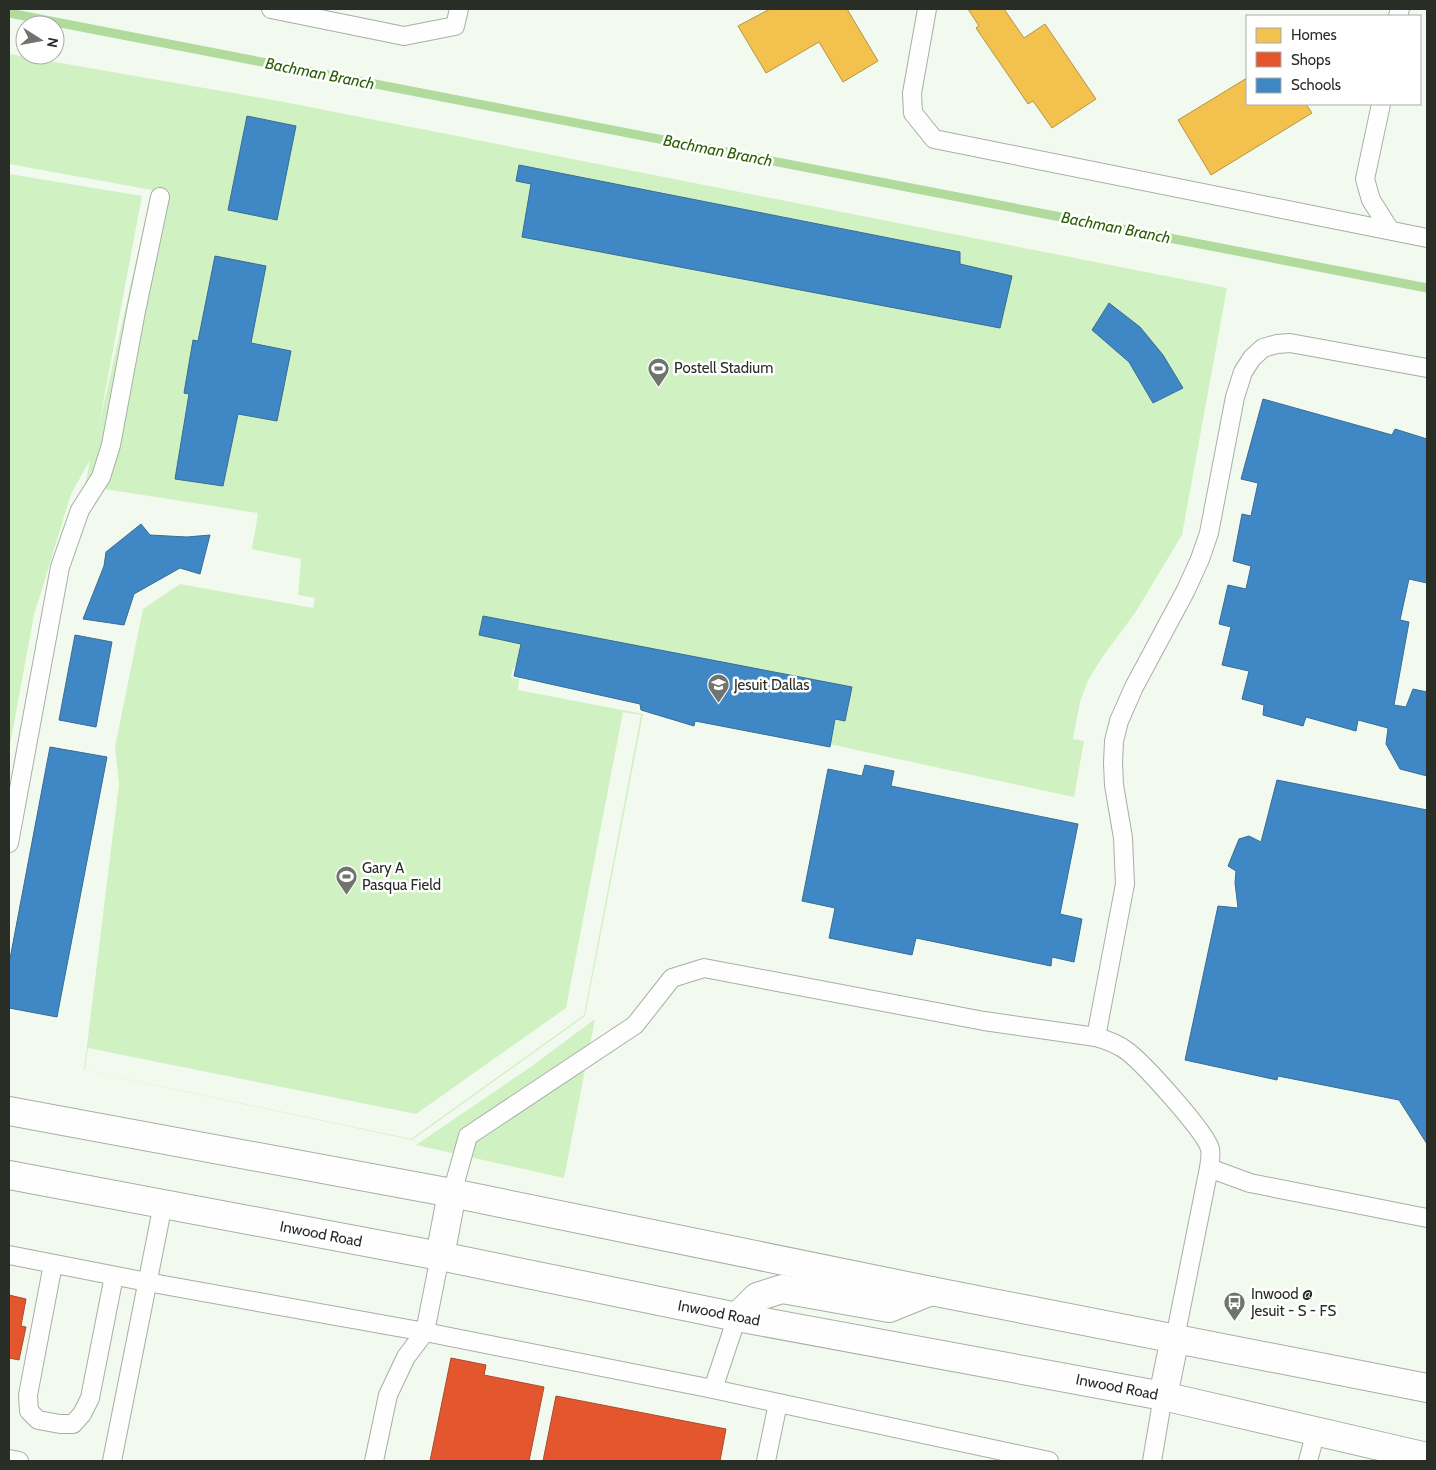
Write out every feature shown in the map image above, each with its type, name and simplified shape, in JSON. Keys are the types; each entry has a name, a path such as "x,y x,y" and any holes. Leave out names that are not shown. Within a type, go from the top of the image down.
{"main road":[{"path":"9,1111 452,1193 931,1291 1427,1388"},
{"name":"Inwood Road","path":"9,1174 440,1256 737,1317 1163,1396 1427,1457"},
{"path":"440,1256 452,1193"},
{"path":"737,1317 757,1297 782,1289 888,1308 931,1291"},
{"path":"1163,1396 1175,1338"}],"lane":[{"path":"271,9 404,36 455,26 459,9"},
{"path":"927,9 912,93 913,113 934,138 1427,238"},
{"path":"1381,105 1365,179 1371,200 1390,230"},
{"path":"9,843 60,567 80,510 101,477 111,445 160,197"},
{"path":"1096,1037 1125,884 1123,838 1114,784 1114,741 1119,721 1134,687 1186,590 1209,533 1235,397 1243,372 1252,358 1263,348 1290,343 1427,368"},
{"path":"452,1193 468,1136 635,1025 672,978 704,968 984,1020 1096,1037 1109,1040 1127,1051 1193,1121 1204,1136 1210,1149 1210,1168 1175,1338"},
{"path":"1210,1168 1250,1183 1427,1218"},
{"path":"112,1461 164,1204"},
{"path":"9,1255 114,1276 425,1332 713,1389 1049,1461"},
{"path":"374,1461 388,1395 406,1357 425,1332 440,1256"},
{"path":"53,1264 28,1395 29,1411 38,1420 73,1424 82,1414 90,1398 114,1276"},
{"path":"713,1389 737,1317"},
{"path":"1152,1461 1163,1396"},
{"path":"766,1461 778,1403"},
{"path":"1308,1461 1316,1431"},
{"path":"9,1459 19,1461"}],"green space":[{"name":"Postell Stadium","path":"9,54 15,55 15,65 65,64 284,102 1227,288 1182,535 1135,613 1103,656 1088,680 1080,702 1073,739 1084,741 1074,797 514,676 515,668 513,668 511,677 519,679 518,690 643,714 585,1016 412,1140 84,1070 119,784 115,747 143,609 180,584 313,608 315,598 298,595 301,559 252,549 258,513 85,486 90,460 71,494 34,615 9,750 9,174 142,196 98,430 152,190 9,164","holes":["623,712 641,715 584,1015 411,1139 85,1070 88,1048 416,1114 566,1008"]},
{"path":"595,1019 564,1178 416,1145 532,1066"}],"building: Homes":[{"path":"770,9 847,9 878,61 843,82 819,42 766,73 738,26"},
{"path":"968,9 1004,9 1024,38 1045,24 1096,99 1052,128 1033,101 1028,104 976,28 979,26"},
{"path":"1246,79 1246,105 1307,105 1312,113 1211,175 1178,120"}],"building: Shops":[{"path":"9,1295 26,1299 21,1326 26,1327 19,1360 9,1358"},
{"path":"451,1358 486,1365 484,1375 544,1387 529,1461 430,1461"},
{"path":"556,1396 726,1429 720,1461 543,1461"}],"building: Schools":[{"path":"247,116 296,126 277,220 228,210"},
{"path":"519,165 960,252 960,264 1012,276 1000,328 522,237 531,184 516,181"},
{"path":"215,256 266,266 251,343 291,351 277,421 238,414 223,486 175,479 189,394 184,393 193,340 198,341"},
{"path":"1109,303 1140,327 1163,355 1183,388 1153,403 1129,362 1092,330"},
{"path":"1263,399 1392,435 1395,429 1427,439 1427,583 1409,579 1400,620 1409,622 1394,705 1406,707 1413,689 1427,692 1427,776 1400,769 1386,744 1388,728 1358,720 1356,731 1306,717 1303,726 1263,715 1264,705 1242,699 1249,671 1222,665 1231,627 1219,624 1228,585 1246,589 1251,566 1233,561 1242,514 1251,516 1258,483 1241,479"},
{"path":"141,524 150,535 187,537 210,535 200,574 180,568 134,594 124,625 83,619 104,566 106,552"},
{"path":"483,616 852,687 845,721 835,719 830,747 695,721 694,726 641,710 640,704 514,676 521,644 479,635"},
{"path":"75,635 112,642 96,727 59,720"},
{"path":"50,747 107,757 57,1017 9,1008 9,964"},
{"path":"865,765 894,771 891,786 1078,824 1060,914 1082,919 1074,962 1052,957 1051,966 916,938 912,955 829,938 835,908 802,901 828,769 862,776"},
{"path":"1277,780 1427,810 1427,1144 1399,1100 1278,1076 1277,1080 1185,1060 1218,906 1238,908 1235,883 1236,871 1228,866 1239,839 1249,836 1261,842"}],"waterway":[{"name":"Bachman Branch","path":"9,13 1427,288"}],"place":[{"name":"Postell Stadium","path":"658,387"},
{"name":"Jesuit Dallas","path":"718,704"},
{"name":"Gary A Pasqua Field","path":"346,896"},
{"name":"Inwood @ Jesuit - S - FS","path":"1235,1322"}]}
